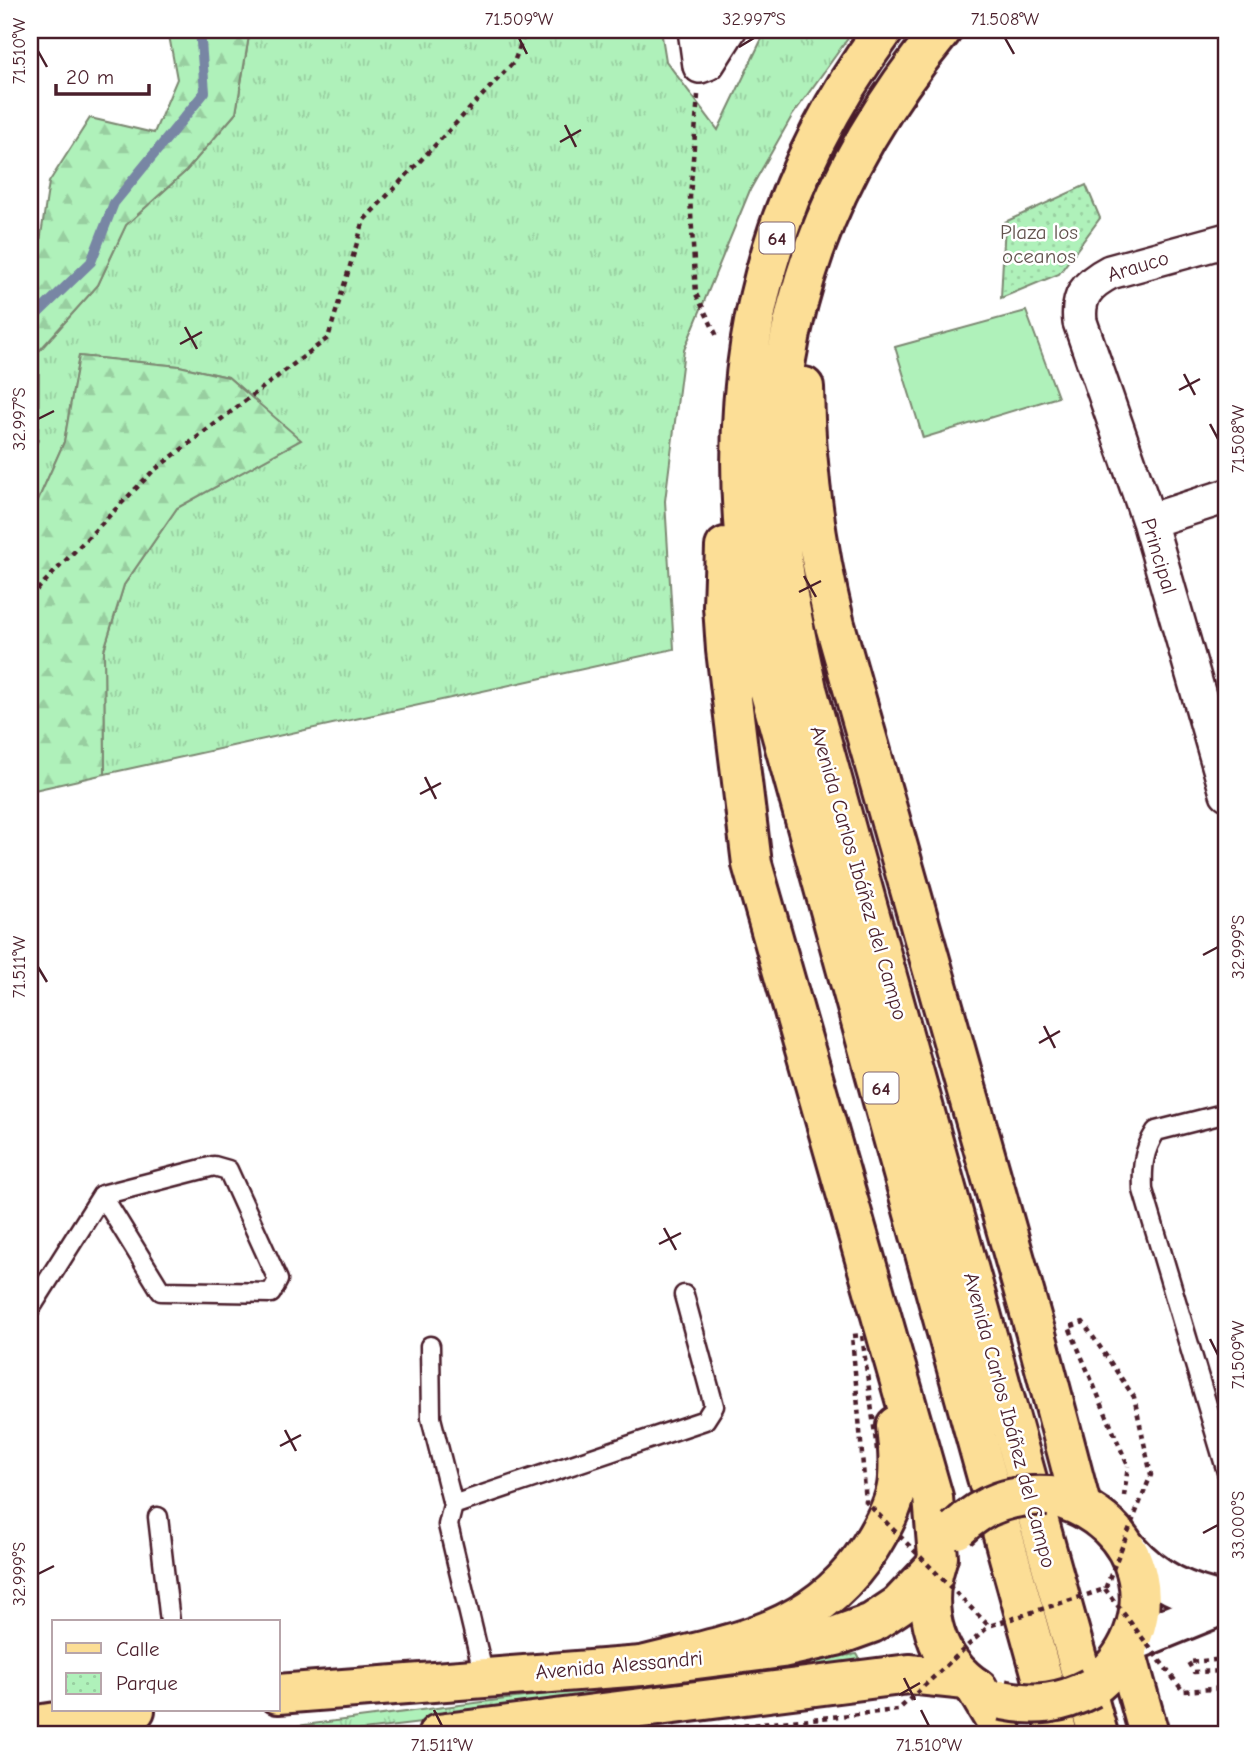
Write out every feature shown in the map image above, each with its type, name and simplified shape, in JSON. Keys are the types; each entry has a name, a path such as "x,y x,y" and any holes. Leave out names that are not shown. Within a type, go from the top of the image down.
{"main road":[{"name":"Avenida Carlos Ibáñez del Campo","path":"884,30 838,99 806,162 785,214 750,337 739,437 739,486 748,586 767,682 1058,1734"},
{"name":"Avenida Carlos Ibáñez del Campo","path":"942,30 911,68 858,148 819,232 803,280 786,354 777,460 780,540 807,689 1098,1734"},
{"path":"803,280 804,435 810,500 823,576 1065,1500"},
{"path":"739,437 725,538 723,606 752,863 933,1497 944,1551"},
{"path":"642,1666 778,1629 822,1603 844,1584 885,1522 897,1495 901,1471 885,1334"},
{"path":"1015,1496 1065,1500 1102,1518 1128,1550 1137,1576 1140,1602 1129,1646 1111,1672 1091,1688 1071,1699 1048,1704 1025,1705 987,1700 945,1656 933,1628 929,1597 944,1551 976,1513 1015,1496"},
{"name":"Avenida Alessandri","path":"280,1694 484,1676 642,1666 782,1648 836,1636 872,1623 899,1605 944,1551"},
{"path":"1129,1646 1149,1734"},
{"name":"Avenida Alessandri","path":"438,1734 909,1674 987,1700"},
{"path":"30,1726 122,1712"}],"street":[{"path":"695,30 700,66 708,63 729,30"},
{"name":"Arauco","path":"1080,322 1078,306 1083,292 1094,281 1110,272 1227,240"},
{"name":"Principal","path":"1080,322 1149,521 1220,741 1227,793"},
{"path":"1149,521 1227,496"},
{"path":"1128,1550 1142,1566 1179,1589 1227,1603"},
{"path":"1129,1646 1227,1603"}],"lane":[{"path":"1227,1113 1156,1132 1146,1146 1142,1166 1143,1190 1227,1472"},
{"path":"30,1309 102,1195 215,1166 228,1170 278,1280 271,1293 161,1291 102,1195"},
{"path":"453,1505 705,1420 714,1406 684,1295"},
{"path":"430,1346 431,1418 453,1505 448,1525 484,1676"},
{"path":"158,1517 170,1620"}],"path":[{"path":"30,597 72,557 153,471 328,338 365,220 514,62 526,30"},
{"path":"700,66 690,197 696,294 719,340"},
{"path":"1105,1589 1183,1691 1227,1688"},
{"path":"664,1734 898,1710 989,1626"},
{"path":"1227,1659 1188,1662 1194,1672 1227,1671"}],"green space":[{"path":"168,30 250,30 236,113 186,171 126,225 98,285 39,351 38,440 30,456 30,281 35,275 49,182 90,118 154,133 177,79"},
{"path":"250,30 661,30 666,61 718,130 766,30 854,30 792,116 750,190 684,350 665,501 674,649 105,774 104,650 124,585 177,508 300,440 228,377 179,366 79,356 64,442 30,518 30,456 38,440 39,351 98,285 126,225 186,171 236,113"},
{"name":"Plaza los oceanos","path":"1086,185 1100,218 1059,274 1001,298 1005,222"},
{"path":"1026,311 1058,397 923,438 895,347"},
{"path":"79,356 179,366 228,377 301,440 177,508 124,585 104,650 105,774 30,791 30,518 64,442"},
{"path":"857,1654 861,1661 764,1671 480,1716 329,1734 235,1734"}],"waterway":[{"path":"30,321 91,262 114,203 205,92 200,30"}]}
